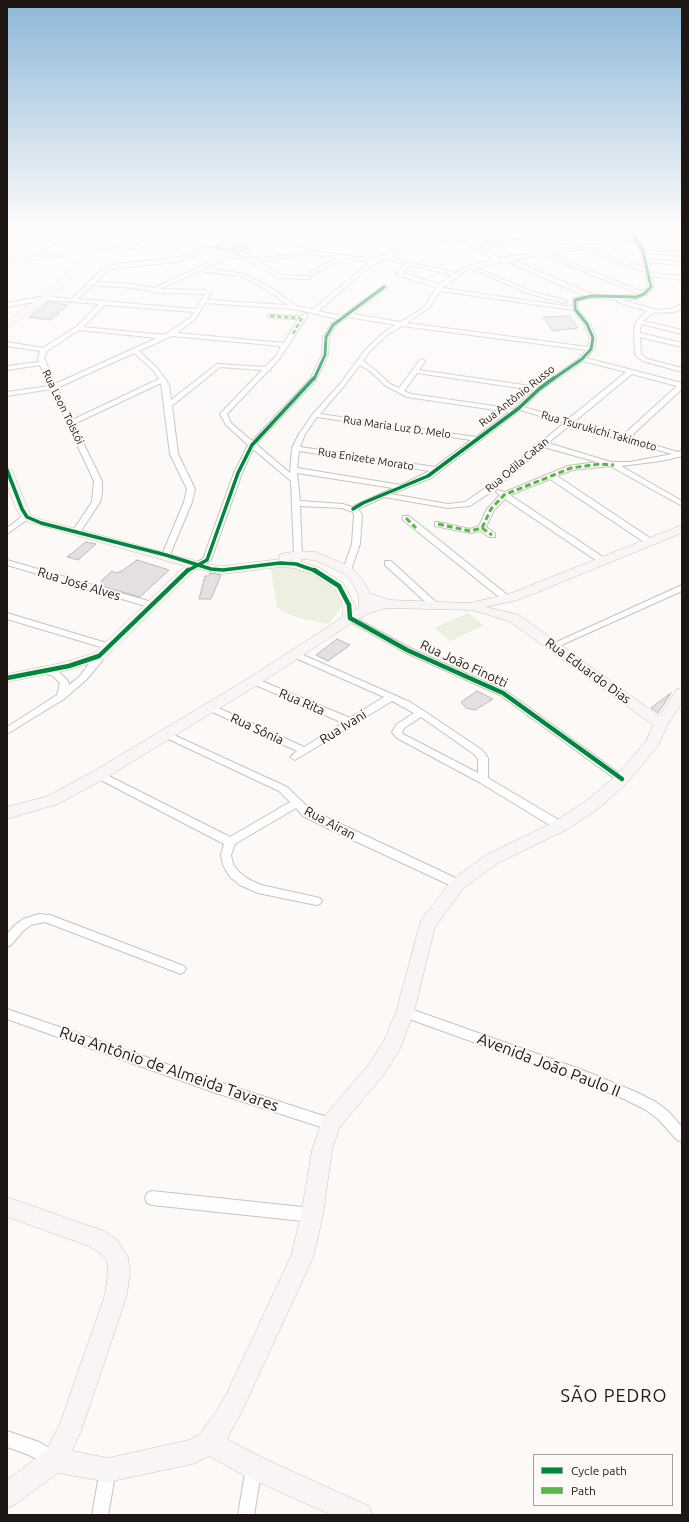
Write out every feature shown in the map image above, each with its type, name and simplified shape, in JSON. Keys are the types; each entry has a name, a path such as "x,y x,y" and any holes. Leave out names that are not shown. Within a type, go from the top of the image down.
{"street":[{"path":"7,305 39,299"},
{"path":"7,325 44,299"},
{"path":"60,299 104,304 198,310"},
{"path":"283,299 295,307"},
{"path":"294,480 228,424 223,414 269,369 286,345 302,318 304,318 325,299"},
{"path":"7,731 29,719 61,697 86,674 99,656 190,568 207,560 238,473 252,445 314,379 324,355 328,331 333,325 368,299"},
{"path":"297,559 296,494 293,470 296,448 302,434 315,415 342,385 362,356 379,340 428,306 432,299"},
{"path":"522,299 575,306"},
{"path":"7,394 54,387 135,351 171,334 190,321 204,301 295,307 344,317 591,349 593,341 592,332 575,306 552,299"},
{"path":"575,306 578,299"},
{"path":"614,299 651,311 672,311 682,306"},
{"name":"Rua Leon Tolstói","path":"76,532 96,502 98,481 42,363 44,350 78,328 104,304"},
{"path":"651,311 639,322 637,352 640,357 682,370"},
{"path":"270,316 302,318"},
{"path":"639,322 682,331"},
{"path":"78,328 164,337"},
{"path":"171,334 286,345"},
{"path":"637,334 682,344"},
{"path":"7,344 44,350"},
{"name":"Rua Antônio Russo","path":"353,509 363,503 428,476 437,470 516,410 539,389 582,359 591,349"},
{"path":"135,351 155,369 166,386 174,454 191,488 188,502 166,555"},
{"path":"582,359 682,385"},
{"path":"400,392 422,361"},
{"name":"Rua Tsurukichi Takimoto","path":"359,362 400,392 419,398 516,410 568,422 681,454"},
{"path":"7,368 42,363"},
{"path":"169,405 219,365 269,369"},
{"path":"416,371 539,389"},
{"name":"Rua Odila Catan","path":"384,495 459,506 467,504 491,488 568,422 631,372"},
{"path":"71,423 162,380"},
{"path":"624,438 682,385"},
{"name":"Rua Maria Luz D. Melo","path":"315,415 478,439"},
{"path":"543,444 614,465 680,501"},
{"name":"Rua Enizete Morato","path":"296,448 437,470"},
{"path":"482,528 491,509 504,495 551,476 578,467 600,464 614,465 681,454"},
{"path":"7,470 22,509 27,517 41,523 166,555 198,565 224,570 316,556 347,570 357,581 364,603"},
{"path":"293,470 403,487"},
{"path":"551,476 650,542"},
{"path":"491,488 504,495 603,561"},
{"path":"296,494 336,506"},
{"path":"296,503 336,506 353,509 358,515 356,544 347,570"},
{"path":"7,532 27,517"},
{"path":"406,518 416,528 510,598"},
{"path":"438,524 470,530 482,528 492,534"},
{"path":"7,813 26,810 53,800 99,775 164,734 254,681 350,618 364,603 470,607 510,598 682,529"},
{"path":"297,559 339,586 349,605 350,618"},
{"name":"Rua José Alves","path":"7,562 152,605"},
{"path":"388,563 435,606"},
{"path":"554,645 682,588"},
{"path":"510,598 509,605 514,618"},
{"name":"Rua Eduardo Dias","path":"470,607 496,612 514,618 554,645 661,724"},
{"path":"7,616 110,647"},
{"name":"Rua João Finotti","path":"350,618 407,650 503,693 622,779"},
{"path":"294,654 407,704 421,713 478,752 483,758 483,780"},
{"path":"7,678 84,662 99,656"},
{"path":"43,670 56,674 65,683 61,697"},
{"name":"Rua Rita","path":"254,681 350,722"},
{"path":"7,1439 33,1448 55,1460 108,1470 193,1452 209,1443 224,1422 302,1258 312,1215 317,1176 330,1124 345,1104 376,1070 392,1045 405,1012 427,925 458,884 489,858 560,826 592,805 622,779 653,743 661,724 682,692"},
{"name":"Rua Ivani","path":"295,757 390,697"},
{"name":"Rua Sônia","path":"209,707 306,751"},
{"path":"421,713 400,726 397,732 400,736 483,780 560,826"},
{"name":"Rua Airan","path":"164,734 283,789 307,813 458,884"},
{"path":"99,775 230,842"},
{"path":"296,803 268,818 230,842 226,855 228,865 234,874 244,882 258,889 316,901"},
{"path":"7,942 19,928 27,922 39,918 46,918 180,969"},
{"name":"Avenida João Paulo II","path":"405,1012 575,1073 629,1095 651,1106 680,1129"},
{"name":"Rua Antônio de Almeida Tavares","path":"7,1014 213,1086 330,1124"},
{"path":"152,1198 312,1215"},
{"path":"7,1207 96,1238 109,1247 117,1257 119,1272 116,1295 70,1431 55,1460 7,1495"},
{"path":"209,1443 254,1467 360,1515"},
{"path":"246,1515 254,1467"},
{"path":"100,1515 108,1470"}],"shaded area":[{"path":"287,566 302,570 330,584 342,606 329,624 295,617 277,608 271,569"},
{"path":"468,613 484,625 450,641 434,628"}],"building":[{"path":"48,302 68,305 51,320 29,317"},
{"path":"570,316 578,328 553,331 543,317"},
{"path":"86,542 96,544 78,560 67,557"},
{"path":"137,560 169,570 140,597 101,586 102,580 112,571 116,573 122,571"},
{"path":"210,573 221,575 211,599 199,599 205,576 209,576"},
{"path":"337,639 350,645 328,661 316,655"},
{"path":"477,691 493,699 475,710 466,708 461,702"},
{"path":"671,693 658,713 651,708"}],"marked path":[{"path":"270,316 300,318"},
{"path":"293,334 302,318"},
{"path":"438,524 470,531 482,528 491,509 504,495 571,468 600,464 614,465"},
{"path":"406,518 416,528"},
{"path":"482,528 492,535"}],"cycle path":[{"path":"7,678 69,666 99,656 190,568 207,560 238,473 252,445 314,379 325,355 326,337 333,325 369,299"},
{"path":"353,509 363,503 428,476 519,408 539,389 582,359 591,349 593,338 587,324 575,309 575,300 579,299"},
{"path":"7,470 22,509 27,517 41,523 166,555 211,569 223,570 280,563 296,564 316,571 339,586 349,605 350,618 407,650 503,693 622,779"}],"district":[{"name":"SÃO PEDRO","path":"614,1396"}]}
